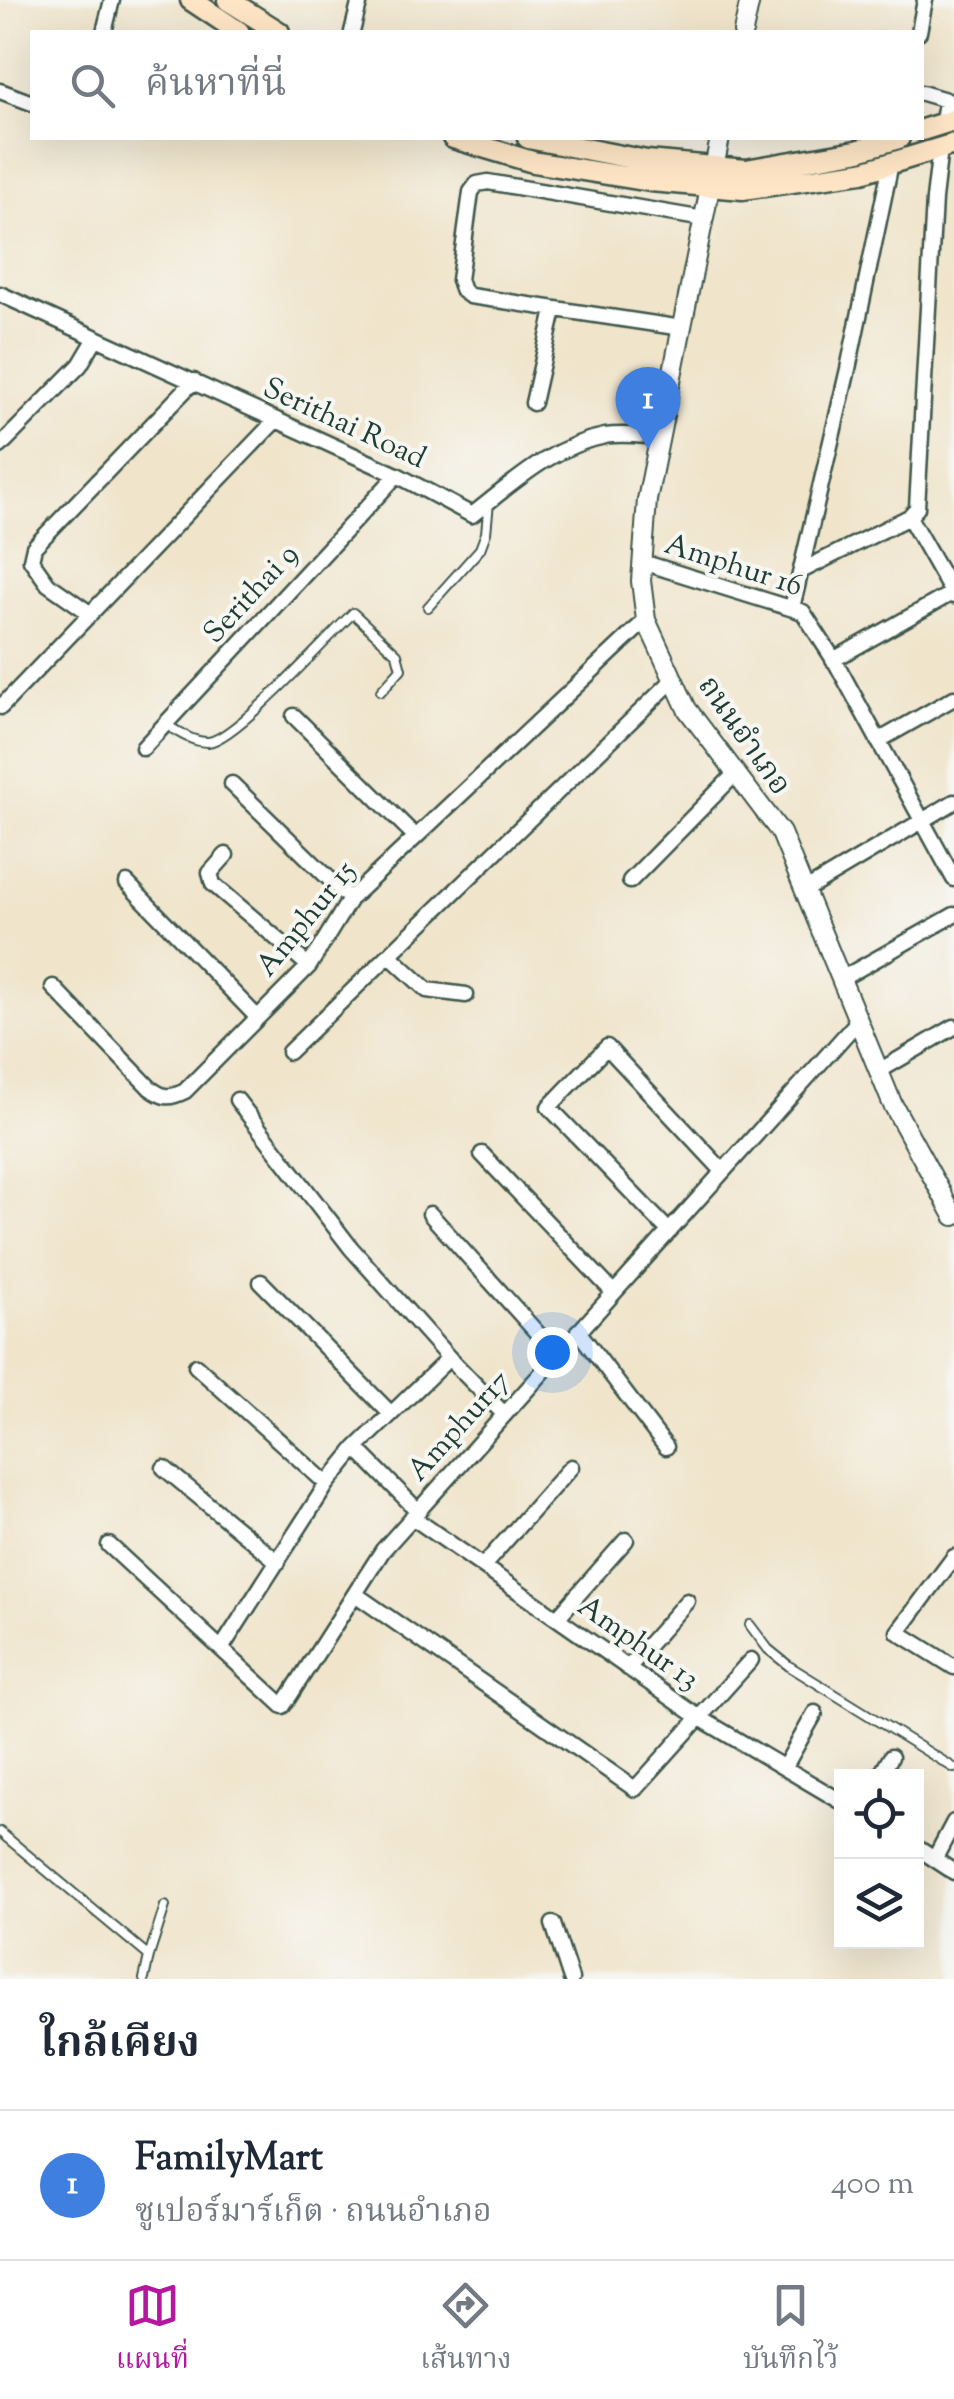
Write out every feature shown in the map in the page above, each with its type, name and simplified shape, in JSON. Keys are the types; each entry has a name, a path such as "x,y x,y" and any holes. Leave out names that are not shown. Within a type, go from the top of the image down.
{"main road":[{"path":"191,0 236,30"},
{"path":"228,0 276,30"},
{"path":"924,129 948,121"},
{"path":"460,140 533,162 650,181 712,177 856,152 891,140"},
{"path":"538,140 648,161 743,189 862,172 947,146"}],"street":[{"path":"104,30 112,0"},
{"path":"352,30 360,0"},
{"path":"743,30 750,0"},
{"path":"918,30 925,0"},
{"path":"0,91 30,102"},
{"path":"924,94 946,100 948,121"},
{"name":"ถนนอำเภอ","path":"720,140 648,500 641,581 646,620 687,708 781,833 892,1102 954,1216"},
{"path":"800,571 909,517 918,508 934,199 947,146"},
{"path":"792,608 892,163"},
{"path":"682,328 480,298 462,291 458,280 470,192 477,184 488,182 704,219"},
{"name":"Serithai Road","path":"0,294 397,475 472,515 489,502"},
{"path":"534,404 554,310"},
{"path":"0,446 80,365 96,338"},
{"path":"91,614 37,573 31,560 34,547 194,381"},
{"path":"0,707 276,420"},
{"path":"489,502 526,472 567,447 608,436 660,437"},
{"name":"Serithai 9","path":"143,748 397,475"},
{"path":"834,660 953,594 909,517"},
{"name":"Amphur 16","path":"642,562 803,612 834,660 954,879"},
{"name":"Amphur 15","path":"53,987 162,1097 172,1098 184,1091 309,966 350,900 646,620"},
{"path":"288,1052 673,680"},
{"path":"878,741 954,698"},
{"path":"294,716 415,836"},
{"path":"630,881 736,773"},
{"path":"232,784 350,900"},
{"path":"804,891 954,802"},
{"path":"226,855 210,872 213,884 309,966"},
{"path":"126,884 257,1017"},
{"path":"841,979 954,915"},
{"path":"389,956 427,990 466,995"},
{"name":"Amphur17","path":"221,1649 284,1706 384,1550 858,1021"},
{"path":"879,1070 954,1027"},
{"path":"668,1230 549,1107 607,1047 722,1170"},
{"path":"237,1100 351,1248 504,1413"},
{"path":"482,1154 612,1292"},
{"path":"430,1214 558,1356"},
{"path":"261,1282 391,1414"},
{"path":"578,1331 666,1446"},
{"path":"109,1545 221,1649 327,1484 356,1448 449,1358"},
{"path":"196,1366 327,1484"},
{"name":"Amphur 13","path":"356,1448 415,1514 483,1566 700,1718 834,1797"},
{"path":"483,1566 571,1467"},
{"path":"164,1468 278,1562"},
{"path":"557,1618 626,1540"},
{"path":"954,1556 898,1632 954,1667"},
{"path":"356,1594 636,1789 751,1660"},
{"path":"628,1668 687,1601"},
{"path":"784,1768 815,1712"},
{"path":"884,1769 891,1757"},
{"path":"934,1858 954,1822"},
{"path":"924,1852 954,1872"},
{"path":"553,1924 571,1979"}],"lane":[{"path":"428,607 480,549 489,502"},
{"path":"165,724 194,740 212,742 239,726 353,613 397,654 401,669 381,691"},
{"path":"750,1626 768,1650 832,1696 954,1768"},
{"path":"0,1832 149,1956"},
{"path":"144,1979 165,1906"}],"place":[{"name":"FamilyMart","path":"648,449"}]}
